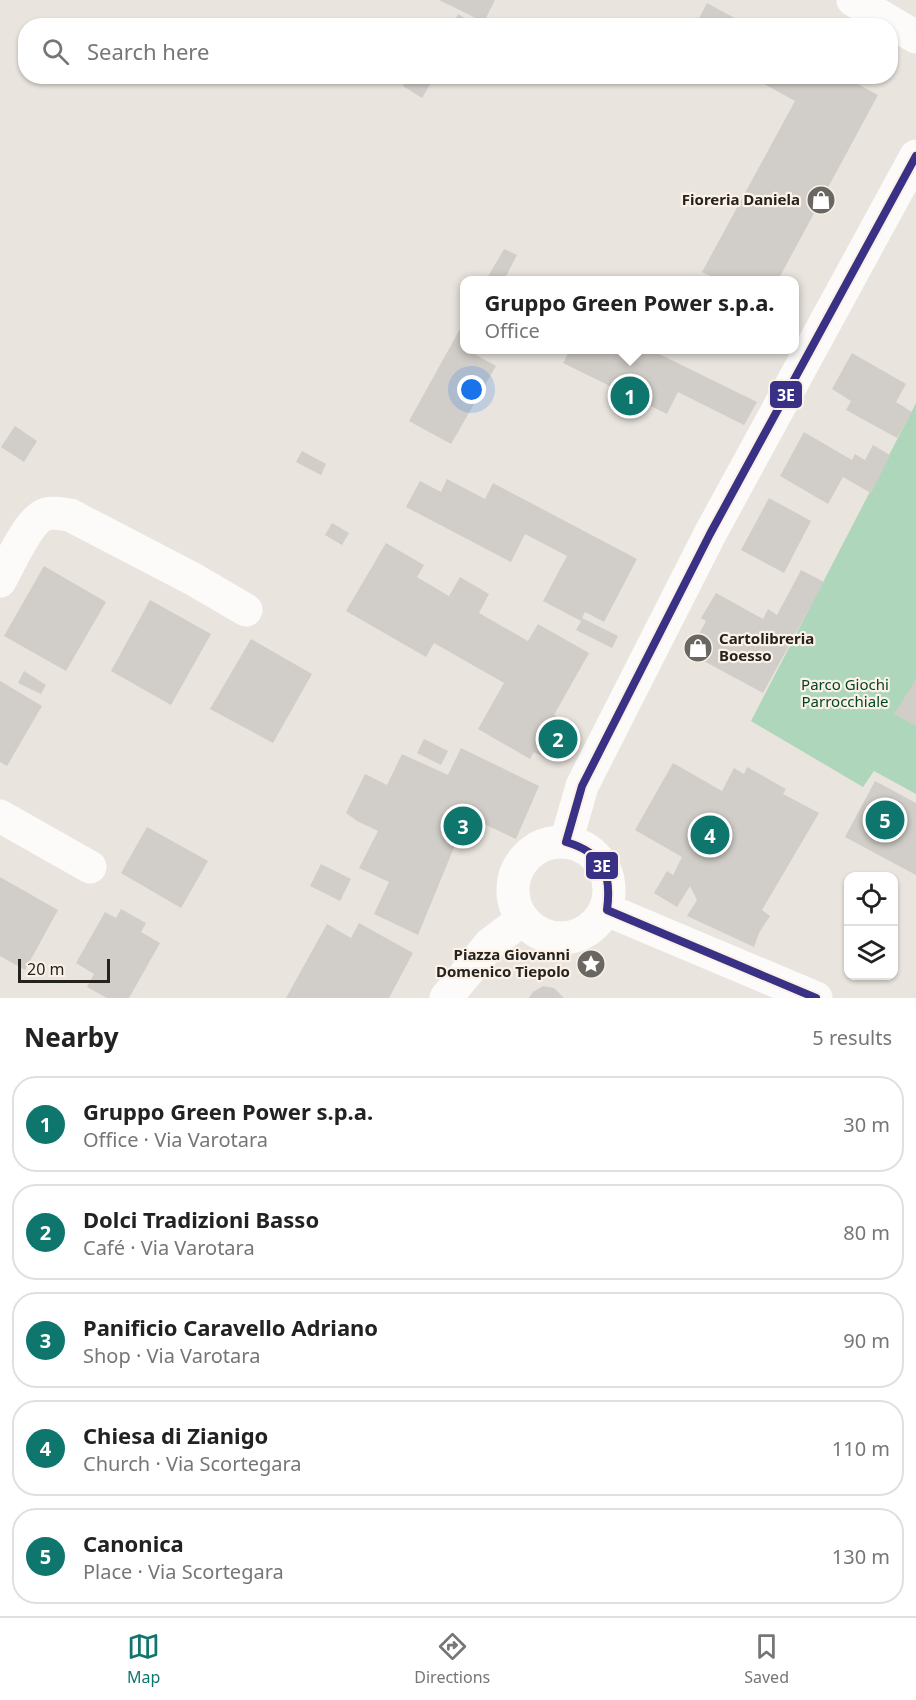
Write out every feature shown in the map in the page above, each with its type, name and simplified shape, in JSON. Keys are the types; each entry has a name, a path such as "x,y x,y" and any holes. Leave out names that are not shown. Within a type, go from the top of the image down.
{"street":[{"path":"853,0 884,18"},
{"path":"898,26 916,37"},
{"path":"566,842 582,786 710,534 907,195 916,156"},
{"path":"0,581 30,527 44,514 57,513 70,515 194,579 246,610"},
{"path":"0,816 90,867"},
{"path":"552,842 581,845 594,854 604,866 609,881 607,910 595,925 582,934 566,938 550,937 534,931 522,920 512,894 518,866 527,855 552,842"},
{"path":"607,910 816,998"},
{"path":"446,998 490,944 522,920"}],"green space":[{"name":"Parco Giochi Parrocchiale","path":"916,403 916,794 874,771 863,787 751,721"}],"building":[{"path":"439,0 495,0 486,18 476,18"},
{"path":"707,3 734,18 699,18"},
{"path":"404,84 430,84 422,98 403,86"},
{"path":"764,84 858,84 878,95 780,276 710,276 702,272 795,101"},
{"path":"504,249 517,255 506,276 488,276"},
{"path":"460,329 460,354 474,354 496,366 451,444 409,421"},
{"path":"852,353 906,384 896,402 912,412 897,438 846,410 851,401 832,389"},
{"path":"568,354 659,354 757,402 744,425 678,392 667,414 563,363"},
{"path":"15,426 37,441 24,462 1,447"},
{"path":"804,432 852,460 855,454 865,460 873,445 890,455 871,493 843,477 828,504 780,476"},
{"path":"302,451 326,464 321,475 296,462"},
{"path":"447,479 485,499 493,483 637,559 604,622 585,612 582,618 618,636 612,648 576,630 581,621 543,601 567,556 525,534 511,562 406,507 420,481 441,492"},
{"path":"769,498 811,521 784,573 741,550"},
{"path":"332,523 349,533 342,545 325,535"},
{"path":"386,543 424,565 417,577 449,596 460,577 489,594 479,613 528,641 538,624 589,653 554,715 567,722 547,759 534,752 530,759 478,729 504,683 434,643 426,657 346,611"},
{"path":"44,566 106,602 66,671 4,636"},
{"path":"801,570 824,582 763,693 689,653 706,621 701,618 716,593 763,619 768,609 777,615"},
{"path":"150,600 211,634 171,705 111,671"},
{"path":"251,639 312,674 273,743 210,709"},
{"path":"24,671 46,685 41,694 18,683"},
{"path":"916,679 916,726 894,714"},
{"path":"0,681 42,706 7,766 0,762"},
{"path":"424,739 448,751 441,765 417,753"},
{"path":"461,748 539,786 516,839 467,816 418,935 374,914 389,882 359,868 378,831 346,813 365,774 387,785 402,754 448,775"},
{"path":"673,763 722,791 734,768 744,774 747,767 786,789 783,794 819,813 762,910 770,916 759,933 754,947 687,916 697,900 690,886 677,907 654,893 667,871 673,875 682,857 635,830"},
{"path":"875,781 916,803 916,875 845,837"},
{"path":"147,827 208,861 181,908 121,873"},
{"path":"321,864 351,879 340,901 310,886"},
{"path":"0,877 58,910 25,970 0,956"},
{"path":"121,909 146,923 141,932 160,943 129,998 107,998 87,987 94,974 76,963 105,912 116,918"},
{"path":"359,923 413,953 389,998 286,998 327,924 351,938"},
{"path":"543,986 554,988 564,998 529,998 533,992"}],"transit line":[{"name":"3E","path":"816,998 607,910 608,885 602,866 589,852 566,842 582,786 710,534 916,156"}],"place":[{"name":"Fioreria Daniela","path":"821,200"},
{"name":"Gruppo Green Power s.p.a.","path":"630,396"},
{"name":"Cartolibreria Boesso","path":"698,648"},
{"name":"Dolci Tradizioni Basso","path":"558,739"},
{"name":"Canonica","path":"885,820"},
{"name":"Panificio Caravello Adriano","path":"463,826"},
{"name":"Chiesa di Zianigo","path":"710,835"},
{"name":"Piazza Giovanni Domenico Tiepolo","path":"591,964"}]}
